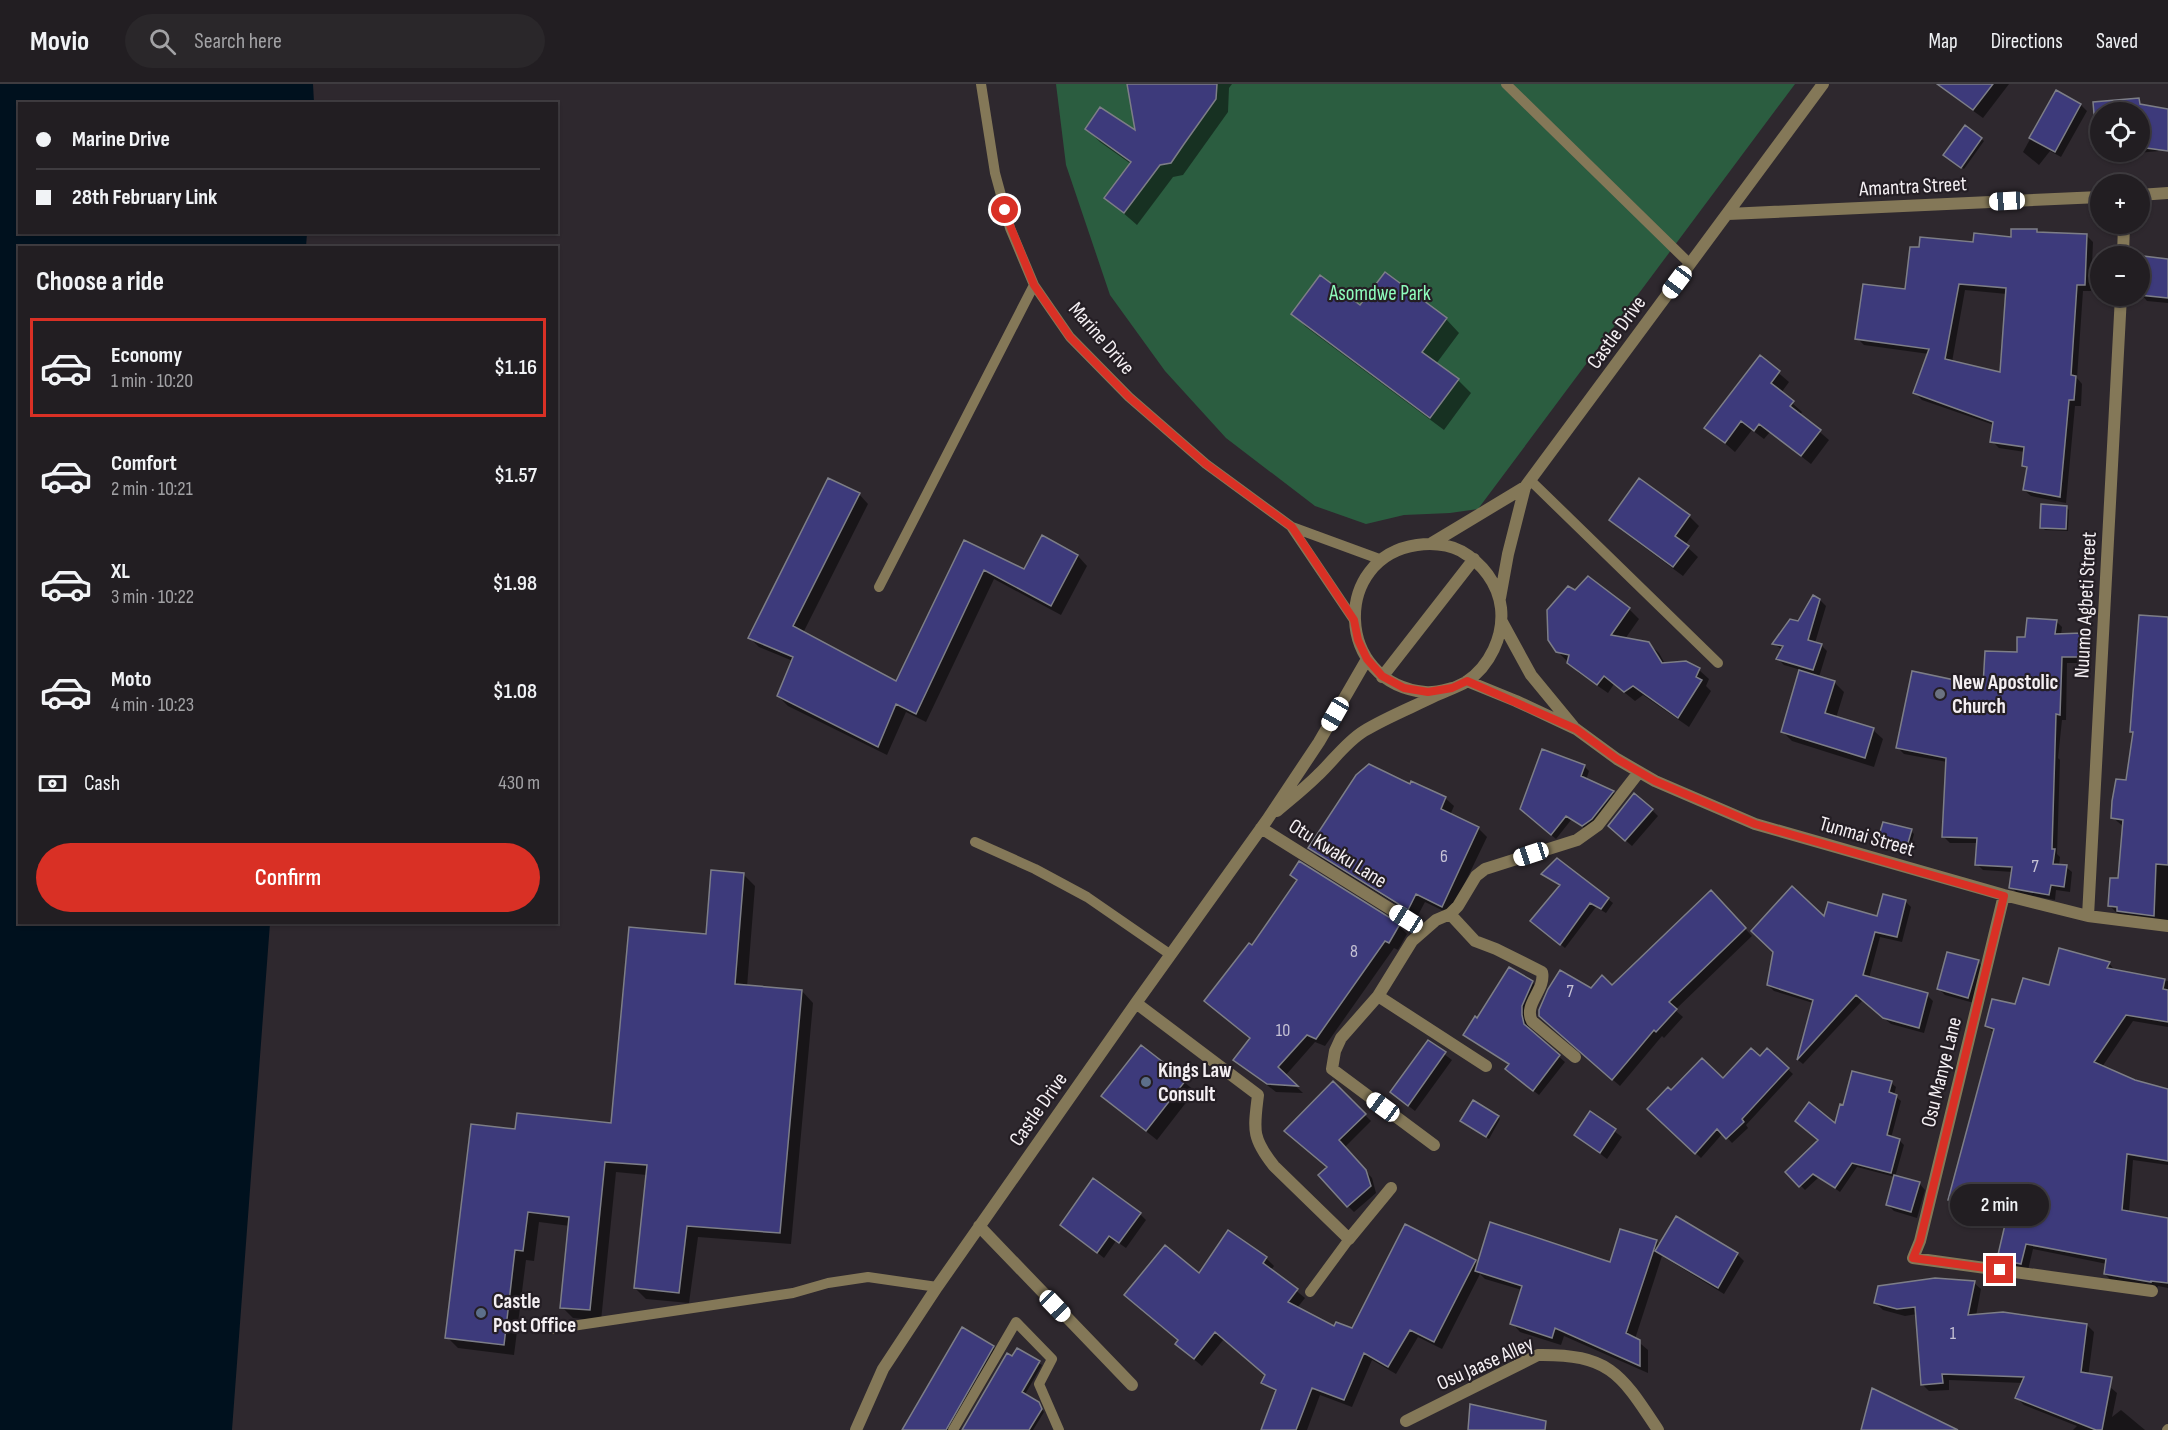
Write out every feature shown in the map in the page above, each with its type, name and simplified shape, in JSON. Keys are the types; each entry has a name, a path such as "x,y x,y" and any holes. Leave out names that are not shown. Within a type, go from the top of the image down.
{"street":[{"name":"Castle Drive","path":"1500,598 1508,554 1528,484 1823,84"},
{"path":"2150,194 2168,193"},
{"name":"Amantra Street","path":"1728,214 2090,197"},
{"name":"Nuumo Agbeti Street","path":"2088,916 2120,306"},
{"name":"Castle Drive","path":"1432,543 1528,484"},
{"path":"1452,688 1428,692 1404,688 1382,676 1367,659 1358,640 1354,620 1358,597 1367,576 1382,560 1406,547 1432,543 1454,548 1474,559 1490,576 1500,598 1502,622"},
{"path":"1382,676 1474,559"},
{"name":"Castle Drive","path":"1264,824 1362,732 1467,681 1492,656 1502,622"},
{"name":"Tunmai Street","path":"1502,622 1531,675 1576,729"},
{"name":"Castle Drive","path":"856,1430 883,1369 937,1287 1264,824 1319,742 1367,659"},
{"name":"Tunmai Street","path":"1467,681 1576,729 1639,772 1755,824 2004,896 2088,916 2168,926"},
{"path":"1434,1144 1332,1069 1335,1051 1341,1038 1378,996 1412,941 1436,920 1450,914 1458,906 1476,876 1485,869 1577,840 1598,825 1639,772"},
{"name":"Otu Kwaku Lane","path":"1264,824 1424,930"},
{"name":"Osu Manye Lane","path":"2004,896 1920,1241 1913,1258 2152,1291"},
{"path":"1450,914 1475,941 1542,972 1542,985 1530,1007 1529,1016 1575,1057"},
{"path":"1378,996 1486,1066"},
{"path":"1136,1003 1258,1095 1254,1127 1256,1140 1264,1154 1349,1239 1391,1188"},
{"path":"979,1226 1131,1385"},
{"name":"Osu Jaase Alley","path":"1406,1420 1538,1355 1558,1355 1586,1359 1607,1367 1628,1384 1658,1430"}],"lane":[{"name":"Marine Drive","path":"981,84 995,173 1011,228 1034,285 1070,337 1129,397 1206,464 1292,527 1382,560"},
{"path":"1506,84 1690,264"},
{"path":"879,587 1034,285"},
{"path":"1528,484 1718,663"},
{"name":"Marine Drive","path":"1292,527 1354,620"},
{"path":"975,842 1035,869 1087,897 1171,955"},
{"path":"1310,1292 1349,1239"},
{"path":"552,1329 793,1293 828,1283 868,1277 937,1287"},
{"path":"953,1430 1016,1322 1052,1359 1039,1384 1059,1430"}],"green space":[{"name":"Asomdwe Park","path":"1056,84 1795,84 1478,509 1404,515 1366,524 1315,506 1226,438 1165,371 1110,295 1066,165"}],"water":[{"path":"0,84 313,84 314,102 18,102 18,234 307,234 306,246 18,246 18,924 270,924 232,1430 0,1430"}],"building":[{"path":"1127,84 1217,84 1216,99 1171,163 1160,165 1124,213 1104,198 1131,162 1085,129 1100,107 1135,130"},
{"path":"1937,84 1993,84 1973,110"},
{"path":"2056,90 2081,104 2055,152 2029,138"},
{"path":"2139,98 2140,102 2093,102"},
{"path":"2150,106 2168,109 2168,151 2150,149"},
{"path":"1965,125 1982,138 1961,168 1943,155"},
{"path":"2011,229 2087,234 2085,285 2077,285 2071,375 2076,376 2074,400 2069,400 2060,497 2023,490 2027,467 2022,466 2024,447 1990,442 1993,422 1913,393 1929,349 1855,339 1863,284 1905,289 1910,247 1919,247 1920,237 1973,242 1974,233 2011,237","holes":["1959,284 2006,288 2000,372 1945,359"]},
{"path":"2150,257 2168,259 2168,298 2150,296"},
{"path":"1385,272 1447,318 1422,352 1459,379 1430,418 1291,314 1320,275 1360,305"},
{"path":"1760,355 1780,371 1771,383 1794,401 1790,406 1821,430 1801,456 1759,424 1754,431 1741,421 1725,443 1704,428"},
{"path":"828,478 860,493 793,626 896,681 964,540 1024,569 1042,535 1078,555 1051,606 984,570 916,714 896,704 878,747 777,696 793,657 748,638"},
{"path":"1639,478 1690,515 1675,536 1689,546 1673,567 1609,520"},
{"path":"2041,504 2067,506 2066,529 2040,528"},
{"path":"1588,576 1630,608 1611,635 1649,642 1662,663 1686,661 1700,668 1696,677 1702,680 1678,718 1633,686 1624,692 1604,676 1597,685 1567,663 1569,655 1556,652 1548,640 1547,610 1568,586 1575,590"},
{"path":"1813,595 1820,599 1808,640 1822,644 1813,670 1776,659 1783,646 1772,644 1790,619 1798,621"},
{"path":"2139,615 2168,617 2168,865 2156,864 2154,916 2117,911 2117,907 2108,906 2110,878 2118,878 2123,820 2111,818 2112,801 2116,779 2126,780 2133,732 2130,732"},
{"path":"2027,618 2057,620 2055,634 2082,633 2082,657 2062,657 2060,715 2056,714 2052,849 2055,849 2053,864 2067,865 2064,887 2051,885 2049,895 2009,888 2012,867 1975,865 1977,838 1942,837 1946,758 1896,748 1912,671 1983,686 1985,651 2017,652 2017,637 2025,637"},
{"path":"1799,670 1835,681 1825,713 1874,728 1865,758 1781,732"},
{"path":"1542,749 1585,765 1581,776 1614,791 1592,819 1582,826 1566,816 1551,835 1520,809"},
{"path":"1369,764 1410,784 1411,781 1446,797 1441,809 1479,827 1442,907 1416,894 1408,910 1308,848 1356,775"},
{"path":"1634,793 1653,809 1625,841 1608,826"},
{"path":"1883,822 1912,829 1906,850 1877,842"},
{"path":"1557,858 1609,898 1601,909 1590,903 1560,945 1530,921 1560,885 1541,874"},
{"path":"1299,861 1400,924 1389,943 1385,941 1316,1039 1307,1035 1278,1067 1298,1086 1267,1084 1233,1060 1250,1038 1204,1001 1249,943 1252,945 1297,880 1290,875"},
{"path":"711,870 744,873 735,984 802,990 780,1233 687,1226 679,1293 634,1288 647,1165 605,1162 590,1310 560,1308 569,1217 528,1212 523,1251 515,1250 504,1345 445,1338 471,1124 515,1129 517,1113 611,1123 629,927 706,934"},
{"path":"1792,886 1824,916 1828,902 1877,916 1883,894 1906,900 1897,937 1875,932 1863,975 1928,993 1919,1028 1883,1018 1856,995 1797,1060 1813,1000 1767,985 1773,952 1751,931"},
{"path":"1711,890 1746,928 1669,1002 1677,1009 1656,1032 1654,1030 1612,1080 1539,1016 1539,1010 1548,989 1560,970 1591,988 1602,975 1612,985"},
{"path":"2059,948 2110,962 2107,968 2165,979 2163,989 2168,990 2168,1022 2126,1015 2094,1062 2135,1080 2168,1089 2168,1161 2127,1154 2122,1210 2168,1218 2168,1283 2104,1274 2106,1259 2026,1244 2021,1264 1997,1259 2007,1216 1948,1200 1994,1029 1985,1026 1992,999 2015,1004 2023,978 2049,985"},
{"path":"1947,952 1979,960 1968,998 1937,989"},
{"path":"1509,967 1533,981 1522,1006 1524,1024 1560,1055 1533,1091 1505,1069 1509,1064 1463,1035 1475,1016 1477,1018"},
{"path":"1428,1040 1446,1052 1408,1106 1390,1092"},
{"path":"1141,1045 1186,1080 1146,1131 1101,1096"},
{"path":"1751,1048 1760,1056 1767,1048 1789,1068 1742,1119 1744,1122 1726,1139 1717,1129 1695,1154 1647,1109 1668,1087 1671,1090 1702,1058 1723,1078"},
{"path":"1852,1071 1892,1081 1889,1092 1897,1095 1887,1135 1900,1139 1891,1173 1852,1163 1835,1188 1813,1174 1799,1187 1785,1172 1818,1140 1795,1121 1809,1102 1835,1123 1840,1104 1843,1105"},
{"path":"1333,1081 1366,1114 1339,1140 1366,1170 1371,1186 1347,1207 1318,1175 1327,1167 1284,1131"},
{"path":"1473,1100 1499,1116 1486,1137 1460,1121"},
{"path":"1590,1111 1616,1129 1600,1153 1574,1135"},
{"path":"1894,1175 1920,1182 1911,1212 1886,1205"},
{"path":"1093,1178 1141,1213 1119,1243 1109,1236 1097,1253 1060,1225"},
{"path":"1676,1216 1738,1253 1718,1288 1655,1251"},
{"path":"1490,1222 1610,1262 1620,1229 1657,1240 1626,1333 1640,1340 1640,1366 1555,1328 1552,1338 1510,1324 1522,1286 1475,1271"},
{"path":"1405,1224 1476,1260 1434,1342 1410,1330 1388,1367 1364,1353 1344,1400 1312,1388 1296,1430 1261,1430 1276,1390 1261,1383 1265,1375 1215,1332 1194,1359 1175,1344 1178,1340 1124,1295 1165,1245 1199,1273 1228,1230 1267,1257 1263,1263 1298,1289 1288,1302 1334,1326 1336,1322 1352,1328"},
{"path":"1935,1278 1975,1281 1968,1315 2003,1312 2087,1324 2081,1372 2112,1377 2102,1430 2096,1430 2015,1398 2024,1377 1942,1374 1943,1383 1921,1385 1915,1307 1897,1309 1874,1303 1878,1286"},
{"path":"962,1327 994,1346 946,1430 902,1430"},
{"path":"1017,1348 1040,1361 1022,1392 1039,1402 1042,1409 1029,1430 962,1430 1007,1353 1012,1356"},
{"path":"1872,1388 1958,1430 1861,1430"},
{"path":"1470,1404 1546,1421 1545,1430 1468,1430"}],"place":[{"name":"New Apostolic Church","path":"1940,694"},
{"name":"Kings Law Consult","path":"1146,1082"},
{"name":"Castle Post Office","path":"481,1313"}],"route":[{"path":"1005,210 1034,285 1070,337 1129,397 1206,464 1292,527 1354,620 1358,640 1367,659 1382,676 1404,688 1428,692 1452,688 1467,681 1576,729 1617,759 1655,781 1755,824 2004,896 1920,1241 1913,1258 2000,1270"}]}
